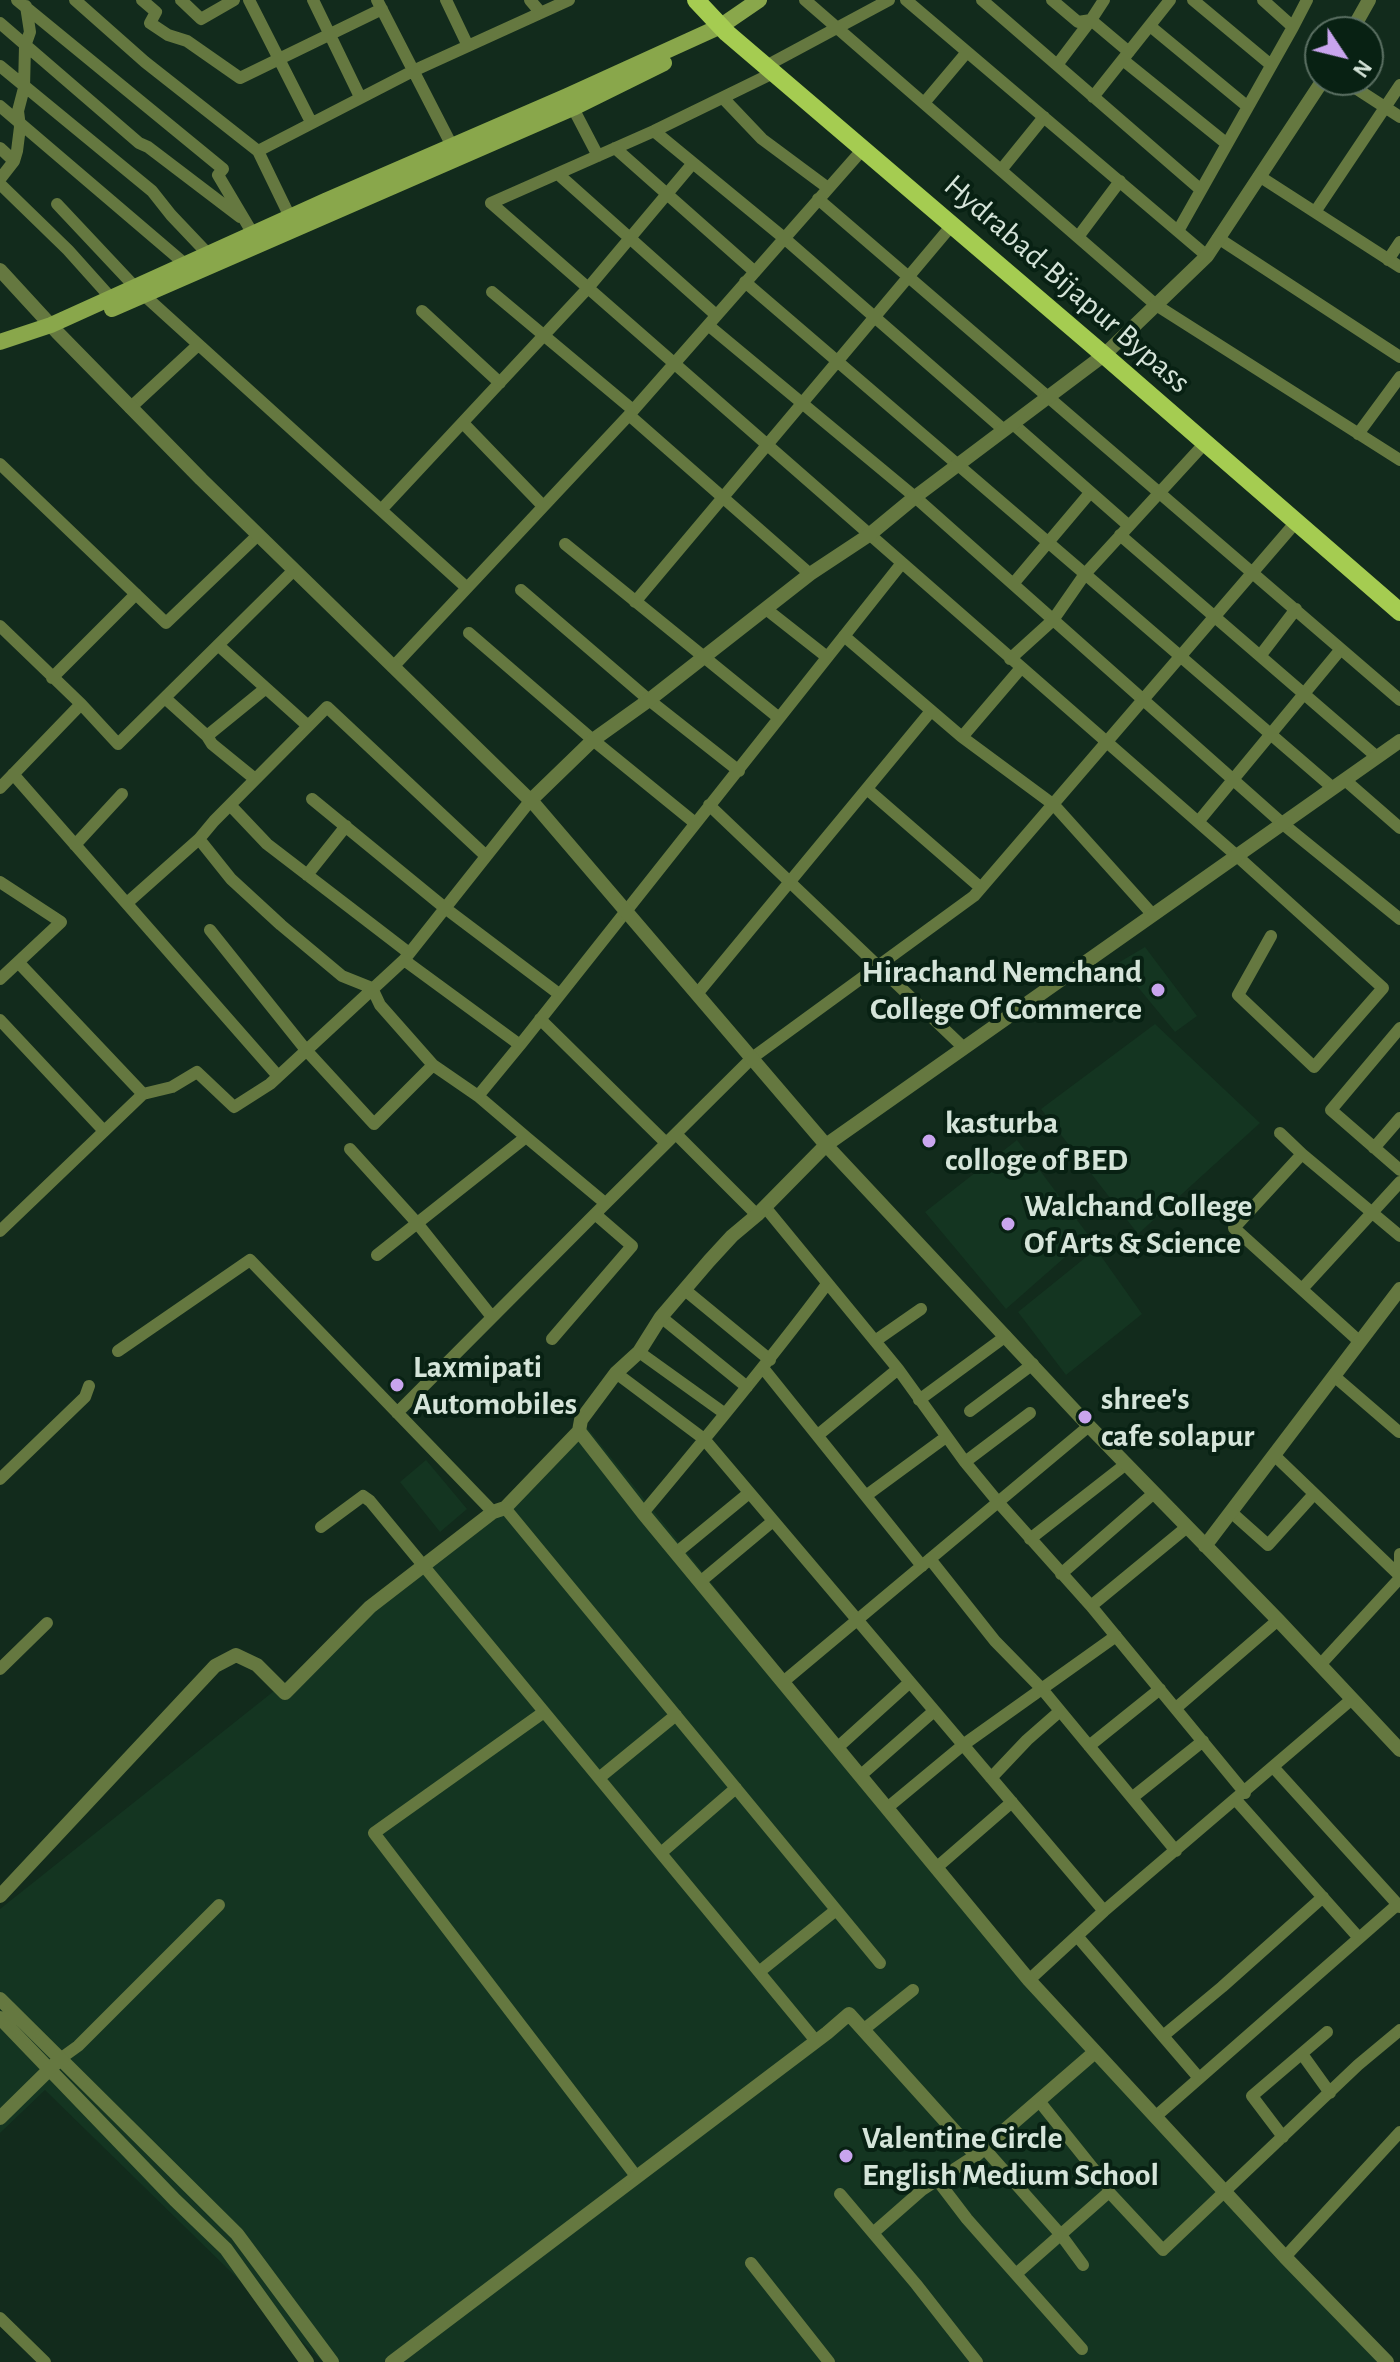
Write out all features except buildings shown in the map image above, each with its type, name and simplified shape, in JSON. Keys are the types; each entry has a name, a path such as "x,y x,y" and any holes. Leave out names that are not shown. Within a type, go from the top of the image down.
{"main road":[{"name":"Hydrabad-Bijapur Bypass","path":"696,0 724,30 1400,612"},
{"path":"0,352 573,108 724,30 759,0"},
{"path":"0,342 54,329 111,298 140,292 185,264 208,254 248,227 290,217 724,30"}],"street":[{"path":"75,0 145,62 258,151 290,217"},
{"path":"142,0 156,12 150,23 168,35 187,41 240,78 329,35 379,5 452,146"},
{"path":"181,0 201,19 234,0"},
{"path":"249,0 311,122"},
{"path":"313,0 360,97"},
{"path":"446,0 468,46"},
{"path":"530,0 541,13"},
{"path":"258,151 413,71 569,0"},
{"path":"805,0 1156,305 1400,460"},
{"path":"889,0 723,98 491,203 1237,856 1383,988 1314,1067 1238,995 1271,936"},
{"path":"906,0 1207,256"},
{"path":"982,0 1201,190"},
{"path":"1052,0 1078,22 1091,20"},
{"path":"1057,65 1104,0"},
{"path":"1093,97 1170,0"},
{"path":"1193,0 1271,65"},
{"path":"1263,0 1293,27"},
{"path":"1178,231 1307,0"},
{"path":"23,3 30,32 25,46 17,151 0,181 111,298"},
{"path":"23,3 223,169 218,175 248,227"},
{"path":"1091,20 1126,56 1227,144"},
{"path":"0,23 139,143 248,227"},
{"path":"1150,26 1248,107"},
{"path":"924,103 967,52"},
{"path":"0,66 152,191 208,254"},
{"path":"1315,212 1400,85"},
{"path":"2,1226 143,1094 172,1087 197,1072 234,1107 278,1076 407,956 530,801 593,740 1104,355 1207,256 1312,96"},
{"path":"1367,96 1400,117"},
{"path":"723,98 762,139 828,188"},
{"path":"0,106 185,264"},
{"path":"573,108 598,156"},
{"path":"1001,170 1044,117"},
{"path":"0,1896 215,1666 236,1655 257,1665 285,1693 370,1607 499,1510 579,1431 581,1420 616,1373 639,1352 661,1317 732,1236 826,1145 1339,784 1392,752 1304,694 1215,617 1089,494 654,131"},
{"path":"0,148 14,161"},
{"path":"615,148 755,272"},
{"path":"393,667 631,412 863,149"},
{"path":"381,510 588,288 693,163"},
{"path":"558,174 803,404 915,497 1283,824 1400,919"},
{"path":"1259,176 1400,267"},
{"path":"1078,237 1120,181"},
{"path":"818,199 1400,700"},
{"path":"57,204 140,292 467,588"},
{"path":"635,602 952,225"},
{"path":"1218,238 1400,357"},
{"path":"1388,260 1400,242"},
{"path":"0,270 130,408 530,801 826,1145 1089,1426 1400,1750"},
{"path":"745,282 1271,735 1400,828"},
{"path":"492,292 631,412 810,574"},
{"path":"422,311 500,383"},
{"path":"130,408 198,345"},
{"path":"1358,434 1400,377"},
{"path":"463,423 543,506"},
{"path":"1010,659 1053,620 1085,574 1205,443"},
{"path":"2,470 166,623 258,535"},
{"path":"1013,584 1089,494"},
{"path":"397,1413 752,1058 881,966 981,888 1296,522"},
{"path":"565,544 779,718"},
{"path":"478,1096 902,563"},
{"path":"0,626 5,641 81,704 118,744 294,570"},
{"path":"521,590 649,700 739,771"},
{"path":"52,678 136,594"},
{"path":"766,609 827,657"},
{"path":"1260,656 1296,609"},
{"path":"469,633 695,823"},
{"path":"844,636 962,737 1054,805 1153,915"},
{"path":"218,645 308,726"},
{"path":"1198,822 1341,649"},
{"path":"962,737 1021,668"},
{"path":"207,736 266,688"},
{"path":"165,698 212,744 255,779"},
{"path":"0,788 81,704"},
{"path":"127,903 199,839 327,707 486,856"},
{"path":"697,994 931,711"},
{"path":"13,774 278,1076"},
{"path":"867,789 981,888"},
{"path":"75,845 122,794"},
{"path":"312,799 445,908 559,994"},
{"path":"230,805 267,844 520,1045"},
{"path":"709,805 964,1048"},
{"path":"307,875 346,826"},
{"path":"199,839 231,879 281,925 342,976 372,988 380,1005 433,1065 478,1096 605,1203"},
{"path":"0,882 61,922 0,979"},
{"path":"210,930 306,1050 374,1124 433,1065"},
{"path":"18,962 143,1094"},
{"path":"540,1019 666,1143"},
{"path":"0,1020 104,1131"},
{"path":"1400,1028 1331,1110 1400,1170"},
{"path":"1374,1148 1400,1118"},
{"path":"1280,1133 1400,1236"},
{"path":"676,1134 761,1211 827,1284 898,1369 965,1462 1176,1708 1241,1796 1359,1938"},
{"path":"377,1255 526,1137"},
{"path":"350,1149 417,1223 492,1317"},
{"path":"1302,1154 1234,1228 1360,1342"},
{"path":"1302,1289 1400,1182"},
{"path":"552,1339 632,1246 595,1214"},
{"path":"118,1351 250,1260 397,1413 499,1510 676,1715 880,1963"},
{"path":"643,1513 767,1364 827,1284"},
{"path":"1205,1546 1400,1289"},
{"path":"685,1290 767,1364 818,1435 867,1495 995,1641 1042,1689 1176,1851"},
{"path":"875,1341 921,1309"},
{"path":"661,1317 747,1387"},
{"path":"919,1400 1006,1336"},
{"path":"639,1352 724,1413"},
{"path":"970,1411 1033,1364"},
{"path":"818,1435 898,1369"},
{"path":"616,1373 704,1439 1104,1911"},
{"path":"1334,1376 1399,1432"},
{"path":"0,1479 85,1397 89,1386"},
{"path":"965,1462 1030,1413"},
{"path":"783,1682 1089,1426"},
{"path":"579,1431 643,1513 1029,1980 1285,2257 1387,2362"},
{"path":"867,1495 946,1437"},
{"path":"1274,1455 1400,1577 1320,1665"},
{"path":"1030,1539 1126,1464"},
{"path":"676,1553 749,1493"},
{"path":"1061,1574 1154,1493"},
{"path":"1231,1512 1268,1545 1314,1494"},
{"path":"321,1527 363,1496 370,1501 816,2041"},
{"path":"700,1582 773,1521"},
{"path":"1091,1606 1187,1527"},
{"path":"1400,1554 1400,1569"},
{"path":"1176,1708 1278,1620"},
{"path":"0,1669 47,1623"},
{"path":"887,1808 963,1745 1116,1636"},
{"path":"837,1748 910,1682"},
{"path":"1089,1746 1160,1689"},
{"path":"1029,1980 1104,1911 1352,1699"},
{"path":"860,1776 934,1711"},
{"path":"991,1778 1060,1711"},
{"path":"544,1712 374,1833 636,2176"},
{"path":"599,1778 676,1715"},
{"path":"1133,1797 1203,1741"},
{"path":"1155,2117 1399,1905 1274,1768"},
{"path":"661,1853 736,1788"},
{"path":"936,1868 1012,1802"},
{"path":"1163,2036 1323,1897"},
{"path":"0,2118 78,2046 219,1905"},
{"path":"759,1972 836,1910"},
{"path":"1077,1936 1199,2078"},
{"path":"863,2030 913,1990"},
{"path":"0,1999 175,2200 226,2249 307,2362"},
{"path":"392,2362 849,2014 1061,2235 1083,2265"},
{"path":"0,2018 55,2064 237,2234 332,2362"},
{"path":"1039,2101 1109,2192 1163,2250 1400,2030"},
{"path":"1283,2137 1252,2096 1327,2032"},
{"path":"873,2233 922,2190 980,2151 1095,2052"},
{"path":"1302,2054 1330,2093"},
{"path":"1285,2257 1400,2132"},
{"path":"938,2181 967,2219 1082,2349"},
{"path":"1016,2274 1109,2192"},
{"path":"840,2194 977,2362"},
{"path":"751,2263 829,2362"},
{"path":"0,2318 45,2362"}],"shaded area":[{"name":"Hirachand Nemchand College Of Commerce","path":"1145,947 1197,1016 1175,1032 1118,963"},
{"path":"1155,1024 1260,1123 1138,1234 1041,1109"},
{"name":"Walchand College Of Arts & Science","path":"1017,1140 1089,1236 1006,1309 925,1212"},
{"path":"1096,1249 1142,1314 1066,1375 1018,1312"},
{"path":"581,1420 1029,1980 1383,2362 323,2362 45,2090 0,2133 0,1909 504,1508"},
{"path":"426,1460 467,1509 440,1532 400,1482"}],"place":[{"name":"Hirachand Nemchand College Of Commerce","path":"1158,990"},
{"name":"kasturba colloge of BED","path":"929,1141"},
{"name":"Walchand College Of Arts & Science","path":"1008,1224"},
{"name":"Laxmipati Automobiles","path":"397,1385"},
{"name":"shree's cafe solapur","path":"1085,1417"},
{"name":"Valentine Circle English Medium School","path":"846,2156"}]}
